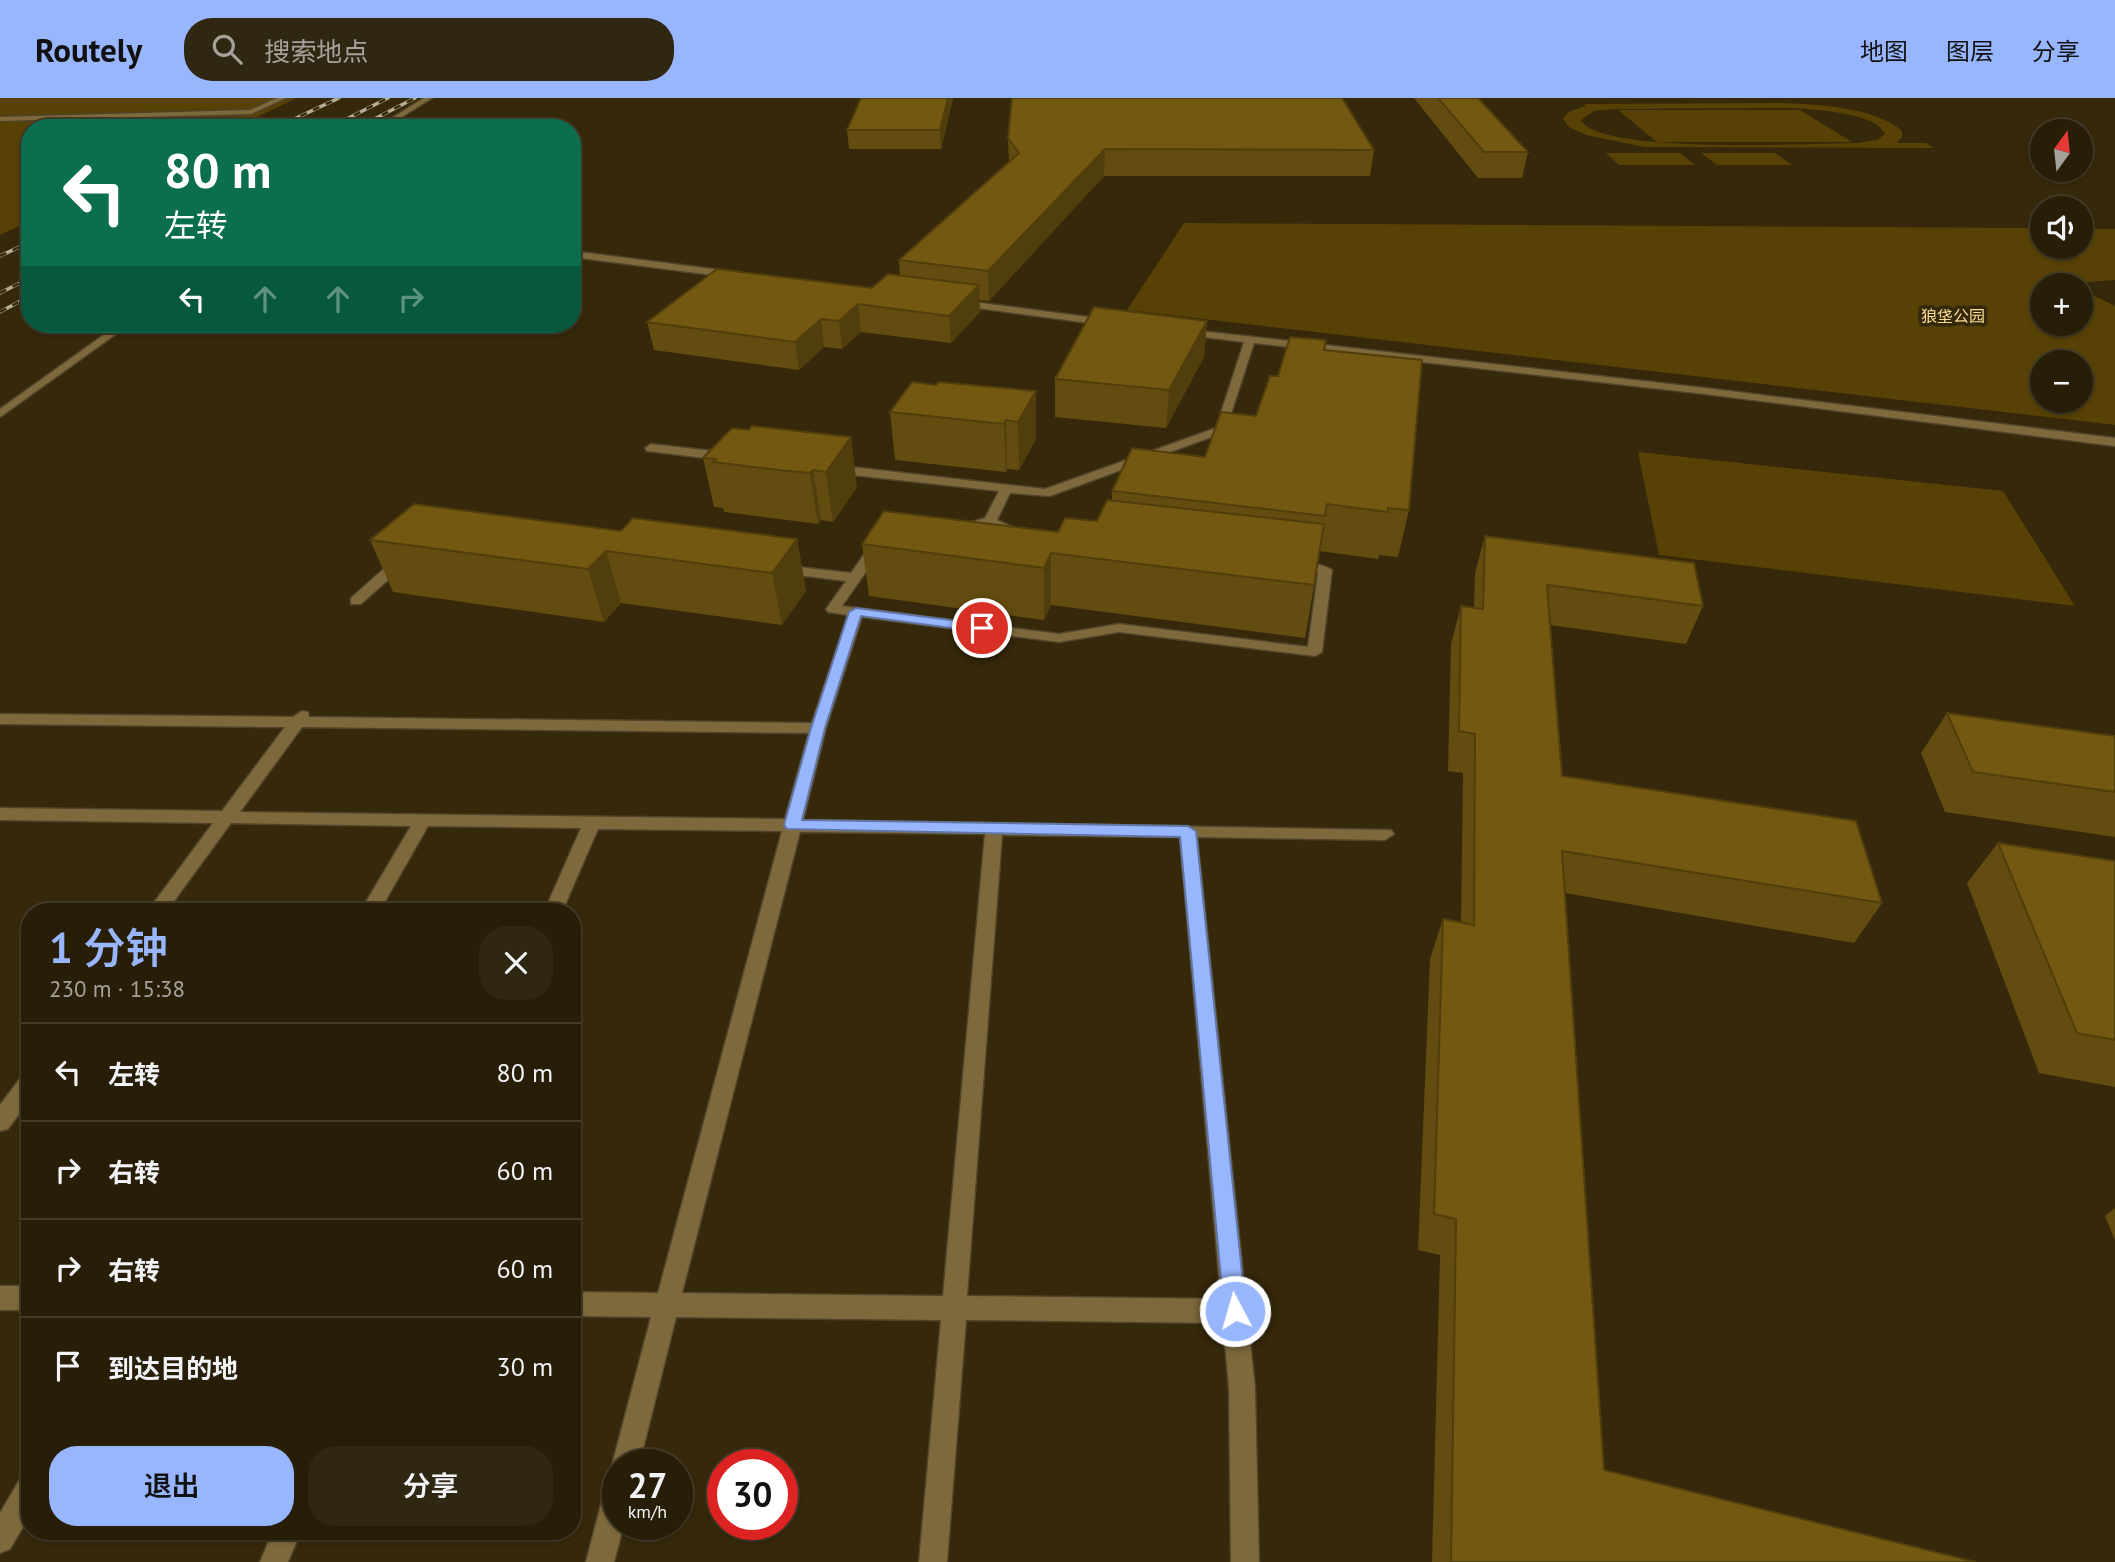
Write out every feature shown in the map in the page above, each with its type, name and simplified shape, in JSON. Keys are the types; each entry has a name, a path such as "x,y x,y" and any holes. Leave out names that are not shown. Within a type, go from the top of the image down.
{"street":[{"path":"0,119 251,112 283,98"},
{"path":"394,119 429,98"},
{"path":"581,255 752,277"},
{"path":"946,302 1126,324"},
{"path":"1167,330 1705,391 2115,442"},
{"path":"0,414 112,333"},
{"path":"818,467 1045,493 1221,430 1250,340"},
{"path":"650,447 743,458"},
{"path":"990,521 1006,489"},
{"path":"939,532 990,521 1010,533 1038,536"},
{"path":"887,544 874,546 833,609 1059,638 1119,628 1315,652 1325,570 1284,566"},
{"path":"356,601 416,548"},
{"path":"773,569 853,578"},
{"path":"629,1449 818,728 856,612"},
{"path":"0,719 300,717 818,728"},
{"path":"163,903 300,717"},
{"path":"0,814 1385,834"},
{"path":"374,903 423,820"},
{"path":"558,903 592,822"},
{"path":"933,1562 994,828"},
{"path":"1188,831 1242,1388 1245,1562"},
{"path":"0,1122 21,1094"},
{"path":"0,1298 21,1298"},
{"path":"581,1304 1235,1311"},
{"path":"0,1539 21,1504"},
{"path":"274,1562 283,1540"},
{"path":"600,1562 606,1540"}],"green space":[{"path":"0,98 297,98 252,119 21,119 21,225 0,235"},
{"path":"1780,103 1844,108 1891,123 1902,131 1902,138 1896,143 1926,143 1934,148 1644,147 1586,135 1569,127 1563,119 1568,112 1586,106 1584,104","holes":["1788,108 1856,116 1879,127 1885,134 1877,140 1857,143 1665,143 1596,131 1581,120 1594,111 1614,109"]},
{"path":"1618,110 1800,110 1852,142 1657,142"},
{"path":"1606,153 1680,153 1695,165 1619,165"},
{"path":"1701,153 1775,153 1792,165 1717,165"},
{"name":"狼垡公园","path":"1184,223 2030,228 2030,259 2093,259 2093,229 2115,229 2115,280 2093,282 2093,273 2030,273 2030,336 2093,336 2093,295 2115,306 2115,425 1127,310"},
{"path":"1638,452 2003,491 2075,606 1659,555"}],"building":[{"path":"861,98 948,98 940,130 847,130"},
{"path":"1012,98 1342,98 1374,150 1105,149 988,271 899,260 1019,153 1008,138"},
{"path":"1438,98 1478,98 1528,152 1484,152"},
{"path":"717,269 872,288 888,274 979,285 949,316 858,304 839,321 821,319 795,342 647,322"},
{"path":"1094,307 1207,321 1169,390 1055,379"},
{"path":"1290,337 1326,340 1324,350 1422,360 1409,510 1388,508 1388,512 1327,504 1325,516 1112,491 1132,448 1205,457 1221,412 1256,416 1270,376 1278,376"},
{"path":"912,382 1036,391 1018,422 1006,420 1004,424 890,412"},
{"path":"752,426 851,437 826,472 779,470 713,462 716,459 703,458 732,428 749,430"},
{"path":"1107,500 1324,524 1314,585 1051,553 1044,568 862,544 884,511 1058,532 1065,518 1097,521"},
{"path":"414,504 621,531 633,518 797,539 772,573 606,551 588,569 370,540"},
{"path":"1485,536 1694,563 1703,606 1547,585 1562,776 1856,821 1882,903 1562,851 1604,1470 1976,1562 1451,1562 1456,1219 1434,1214 1443,919 1474,925 1475,734 1459,731 1461,606 1483,609"},
{"path":"1947,713 2115,736 2115,792 1973,772"},
{"path":"1998,843 2115,861 2115,1040 2077,1033"}],"railway":[{"path":"294,119 339,98"},
{"path":"347,119 388,98"},
{"path":"374,119 415,98"},
{"path":"0,256 21,246"},
{"path":"0,293 21,282"},
{"path":"0,312 21,301"}],"route":[{"path":"982,628 856,612 818,728 792,825 1188,831 1235,1311"}]}
